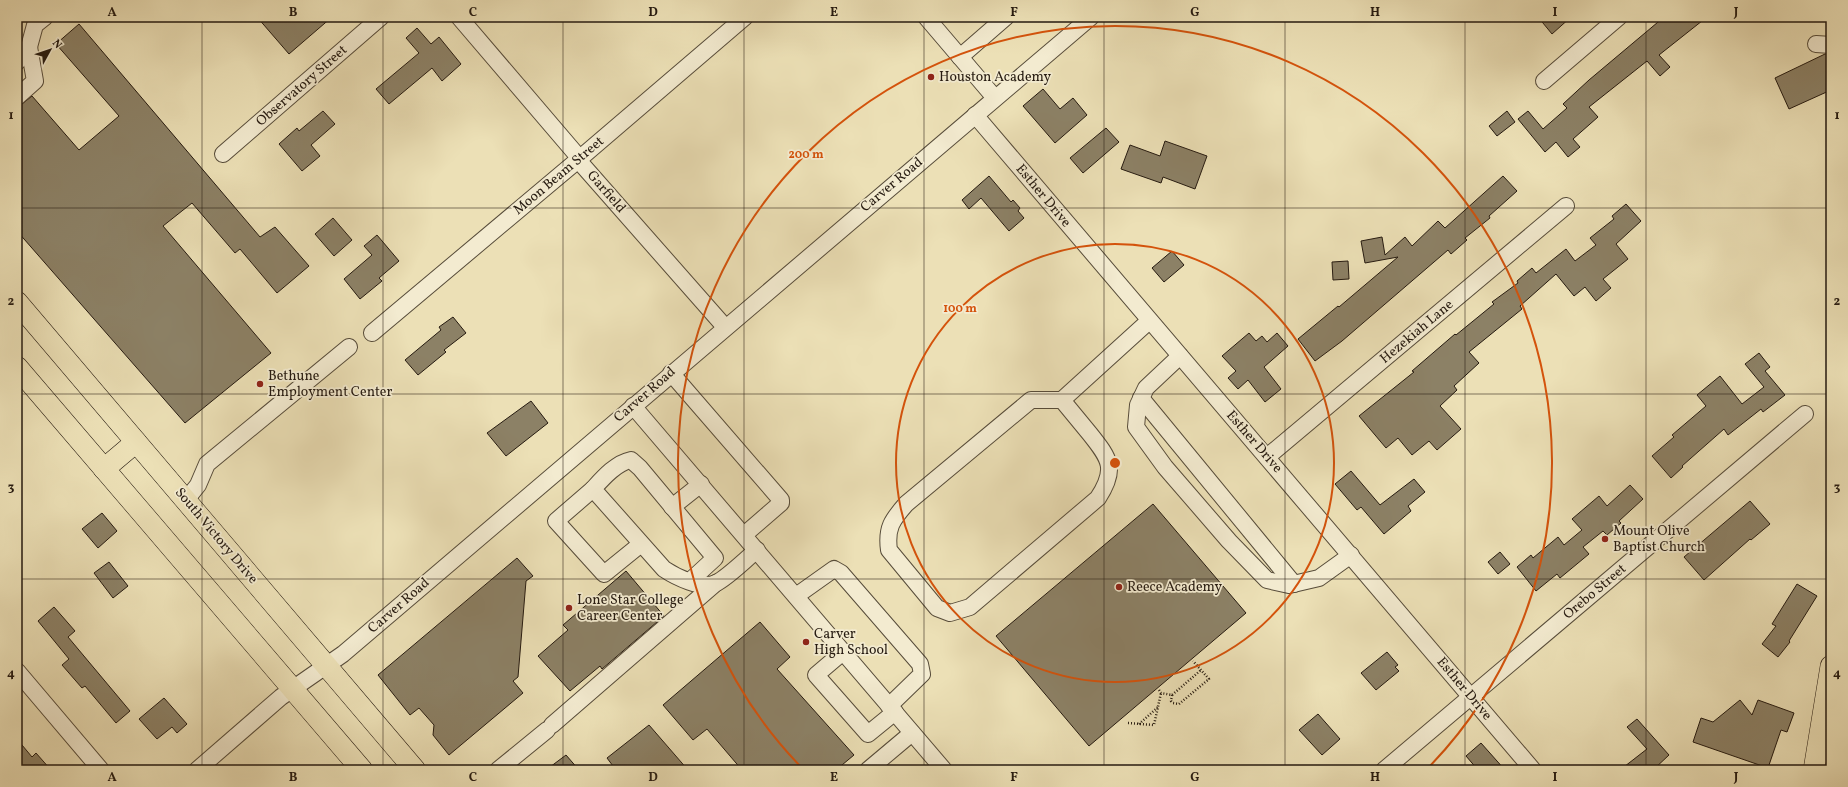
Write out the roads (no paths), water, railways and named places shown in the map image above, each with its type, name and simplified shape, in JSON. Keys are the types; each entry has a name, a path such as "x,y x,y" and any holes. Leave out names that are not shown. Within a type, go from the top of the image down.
{"main road":[{"name":"South Victory Drive","path":"17,302 415,770"},
{"path":"17,367 362,770"},
{"path":"104,469 136,442"},
{"path":"1817,770 1831,666"}],"street":[{"path":"17,62 29,47 35,25 45,17"},
{"name":"Observatory Street","path":"223,154 381,17"},
{"name":"Garfield","path":"459,17 576,154 578,160 725,327"},
{"name":"Moon Beam Street","path":"372,333 745,17"},
{"path":"960,57 1006,17"},
{"name":"Carver Road","path":"197,770 281,697 343,654 1090,17"},
{"path":"1544,81 1619,17"},
{"path":"929,18 995,98"},
{"path":"17,96 35,81 29,47"},
{"name":"Esther Drive","path":"975,115 1533,770"},
{"name":"Hezekiah Lane","path":"1267,457 1566,206"},
{"path":"1062,400 1106,454 1109,468 1107,485 1098,498 970,607 956,613 950,613 936,608 889,550 889,528 893,520 906,504 1032,400 1062,400 1149,321"},
{"path":"186,500 198,485 207,464 349,347"},
{"path":"1180,356 1146,388 1138,405 1136,427 1165,467 1229,541 1267,580 1289,586 1319,578 1350,555"},
{"path":"671,373 781,500 781,503 744,534"},
{"path":"1141,398 1294,584"},
{"path":"633,406 744,534 944,770"},
{"name":"Orebo Street","path":"1384,770 1805,414"},
{"path":"641,544 604,574 556,521 623,461 631,460 640,468 716,558 690,581"},
{"path":"672,507 701,484"},
{"path":"593,489 664,570 679,578 701,584 716,583"},
{"path":"498,770 550,727 716,583 757,550"},
{"path":"796,596 834,570 841,573 920,664 922,674 917,681 868,734 816,675 844,652"},
{"path":"17,671 101,770"},
{"path":"872,769 912,733"}],"place":[{"name":"Houston Academy","path":"931,77"},
{"name":"Bethune Employment Center","path":"260,384"},
{"name":"Mount Olive Baptist Church","path":"1605,539"},
{"name":"Reece Academy","path":"1119,587"},
{"name":"Lone Star College Career Center","path":"569,608"},
{"name":"Carver High School","path":"806,642"}]}
